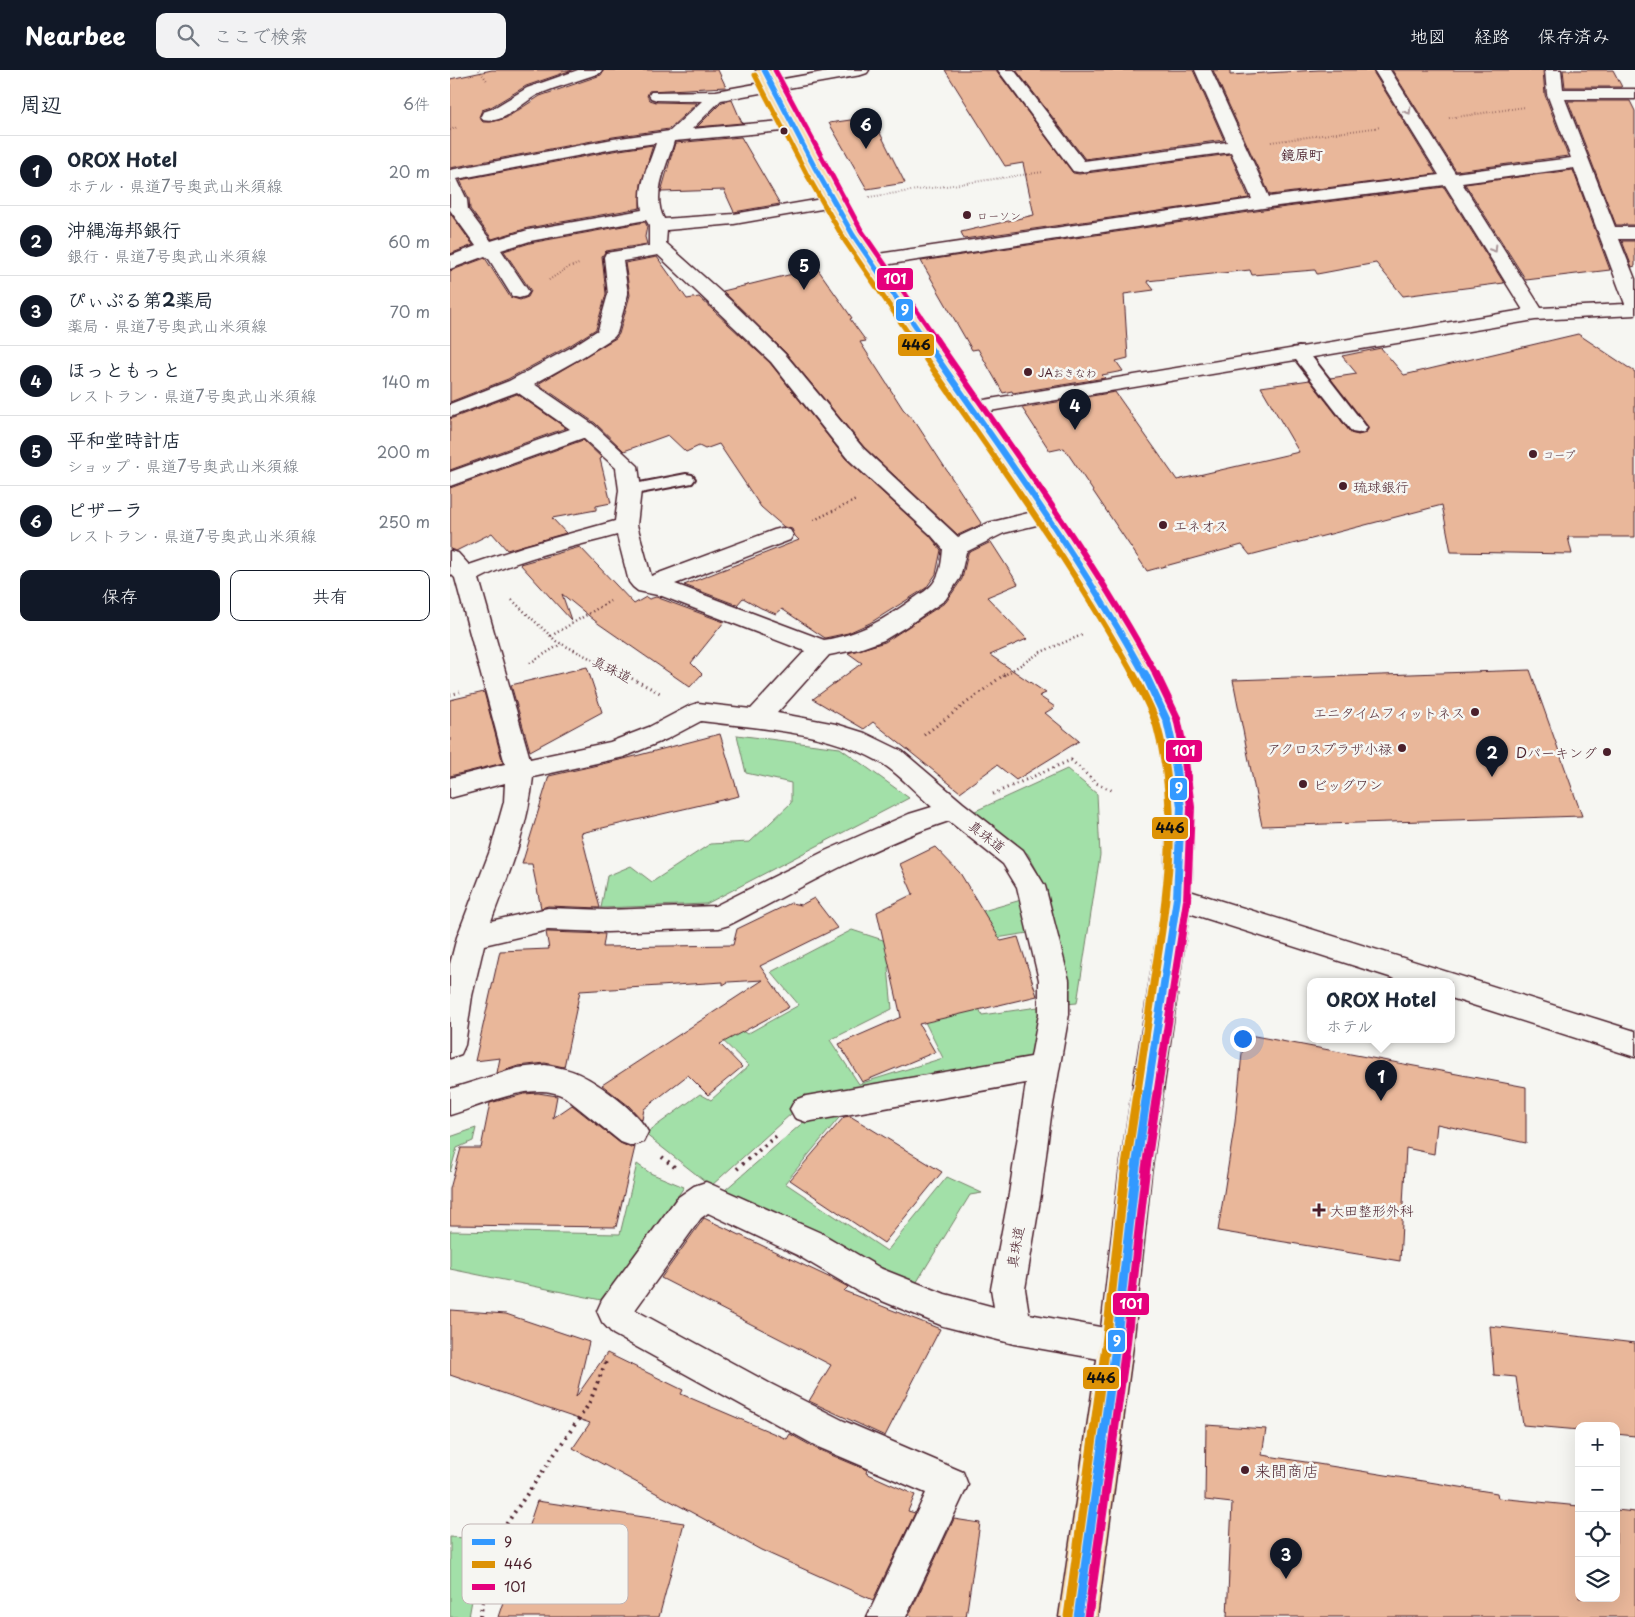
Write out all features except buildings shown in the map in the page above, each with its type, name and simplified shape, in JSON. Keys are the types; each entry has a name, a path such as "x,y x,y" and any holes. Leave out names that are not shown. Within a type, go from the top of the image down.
{"main road":[{"path":"768,77 833,202 1118,625 1156,696 1167,721 1173,748 1181,807 1177,898 1135,1174 1116,1346 1078,1617"}],"street":[{"path":"489,116 498,113 533,91 594,70"},
{"path":"657,95 716,96 768,77 861,70"},
{"path":"1006,70 1079,167 1238,146"},
{"path":"1203,70 1263,203"},
{"path":"1382,70 1535,314"},
{"path":"1553,70 1555,94 1635,304"},
{"path":"1555,94 1635,94"},
{"path":"516,385 526,388 586,430 627,466 630,490 626,525 642,582 646,586 666,589 822,648 842,646 881,633 942,589 950,576 955,548 939,530 840,437 778,358 724,305 657,244 650,186 671,136 716,96"},
{"path":"450,175 613,144 671,136 793,125"},
{"path":"871,261 1263,203 1580,162"},
{"path":"450,182 458,200 458,210 487,250 496,255 519,292"},
{"path":"450,263 528,236 654,219 734,219 795,207 833,202"},
{"path":"1608,233 1635,233"},
{"path":"450,412 516,385 577,352 607,333 618,294 613,257 663,249"},
{"path":"972,408 1535,314 1635,309"},
{"path":"450,479 586,430"},
{"path":"955,548 996,528 1045,516"},
{"path":"450,1045 463,944 505,848 518,802 520,770 459,582 481,568 533,551 626,525"},
{"path":"646,586 782,535"},
{"path":"756,719 822,648"},
{"path":"450,788 520,770 615,750 658,733 698,712"},
{"name":"真珠道","path":"698,712 827,730 856,739 893,758 953,810 1013,857 1031,886 1054,980 1054,1014 1008,1289 1014,1328"},
{"path":"463,944 548,919 607,921 719,917 835,858 919,821 953,810"},
{"path":"1177,898 1428,978"},
{"path":"1455,987 1635,1044"},
{"path":"806,1109 1022,1070 1044,1070"},
{"path":"450,1102 538,1078 561,1080 579,1090 632,1132"},
{"path":"886,1617 950,1485 831,1434 625,1323 614,1311 689,1208 706,1196 809,1244 870,1280 943,1310 1014,1328 1116,1346"}],"lane":[{"path":"1300,352 1358,428"},
{"path":"630,490 686,479"}],"path":[{"path":"833,202 1079,167"},
{"path":"519,292 540,286 569,267 583,262 613,257"},
{"path":"782,535 888,484"},
{"name":"真珠道","path":"459,582 501,590 561,644 698,712"},
{"path":"550,636 616,598 646,586"},
{"path":"893,758 1011,671 1049,648 1064,640 1118,625"},
{"path":"953,810 1071,760 1096,783 1113,791"},
{"path":"632,1132 690,1179 706,1196 806,1109"},
{"path":"506,1524 589,1404 610,1350 625,1323"},
{"path":"480,1617 482,1604"}],"green space":[{"path":"737,735 840,748 909,798 706,904 601,908 607,876 631,866 652,882 710,844 750,842 791,803 791,783 746,773"},
{"path":"1067,769 1097,794 1100,855 1077,1003 1066,1004 1047,889 1028,854 973,812"},
{"path":"1021,900 1028,933 965,943 888,967 892,1009 830,1040 859,1084 943,1058 920,1012 976,1001 982,1015 1045,1006 1033,1057 802,1104 711,1186 645,1134 700,1094 711,1100 749,1066 715,1033 726,1021 747,1034 799,1005 771,972 852,930 883,940"},
{"path":"843,1113 785,1183 887,1251 947,1177 982,1193 970,1195 915,1285 807,1229 725,1190 807,1119"},
{"path":"476,1128 473,1141 457,1148 450,1172 450,1137"},
{"path":"637,1164 650,1173 684,1187 606,1301 450,1269 450,1231 620,1234"},
{"path":"450,1537 462,1538 462,1604 471,1604 469,1617 450,1617"}],"transit line":[{"name":"9","path":"764,70 815,168 853,235 1038,504 1118,625 1156,695 1167,721 1173,748 1181,807 1177,898 1135,1174 1116,1346 1078,1617"},
{"name":"101","path":"775,70 861,230 1046,498 1126,619 1165,691 1177,718 1183,746 1191,807 1187,900 1145,1175 1126,1347 1088,1617"},
{"name":"446","path":"755,75 806,173 845,241 1030,510 1109,630 1147,699 1157,724 1163,750 1171,807 1167,897 1125,1172 1106,1345 1068,1616"}],"place":[{"name":"ピザーラ","path":"866,149"},
{"name":"ローソン","path":"967,215"},
{"name":"平和堂時計店","path":"804,290"},
{"name":"JAおきなわ","path":"1028,372"},
{"name":"ほっともっと","path":"1075,430"},
{"name":"コープ","path":"1533,454"},
{"name":"琉球銀行","path":"1343,486"},
{"name":"エネオス","path":"1163,525"},
{"name":"エニタイムフィットネス","path":"1475,712"},
{"name":"アクロスプラザ小禄","path":"1402,748"},
{"name":"Dパーキング","path":"1607,752"},
{"name":"沖縄海邦銀行","path":"1492,777"},
{"name":"ビッグワン","path":"1303,784"},
{"name":"OROX Hotel","path":"1381,1101"},
{"name":"大田整形外科","path":"1319,1210"},
{"name":"来間商店","path":"1245,1470"},
{"name":"ぴぃぷる第2薬局","path":"1286,1579"}],"district":[{"name":"鏡原町","path":"1302,154"}]}
